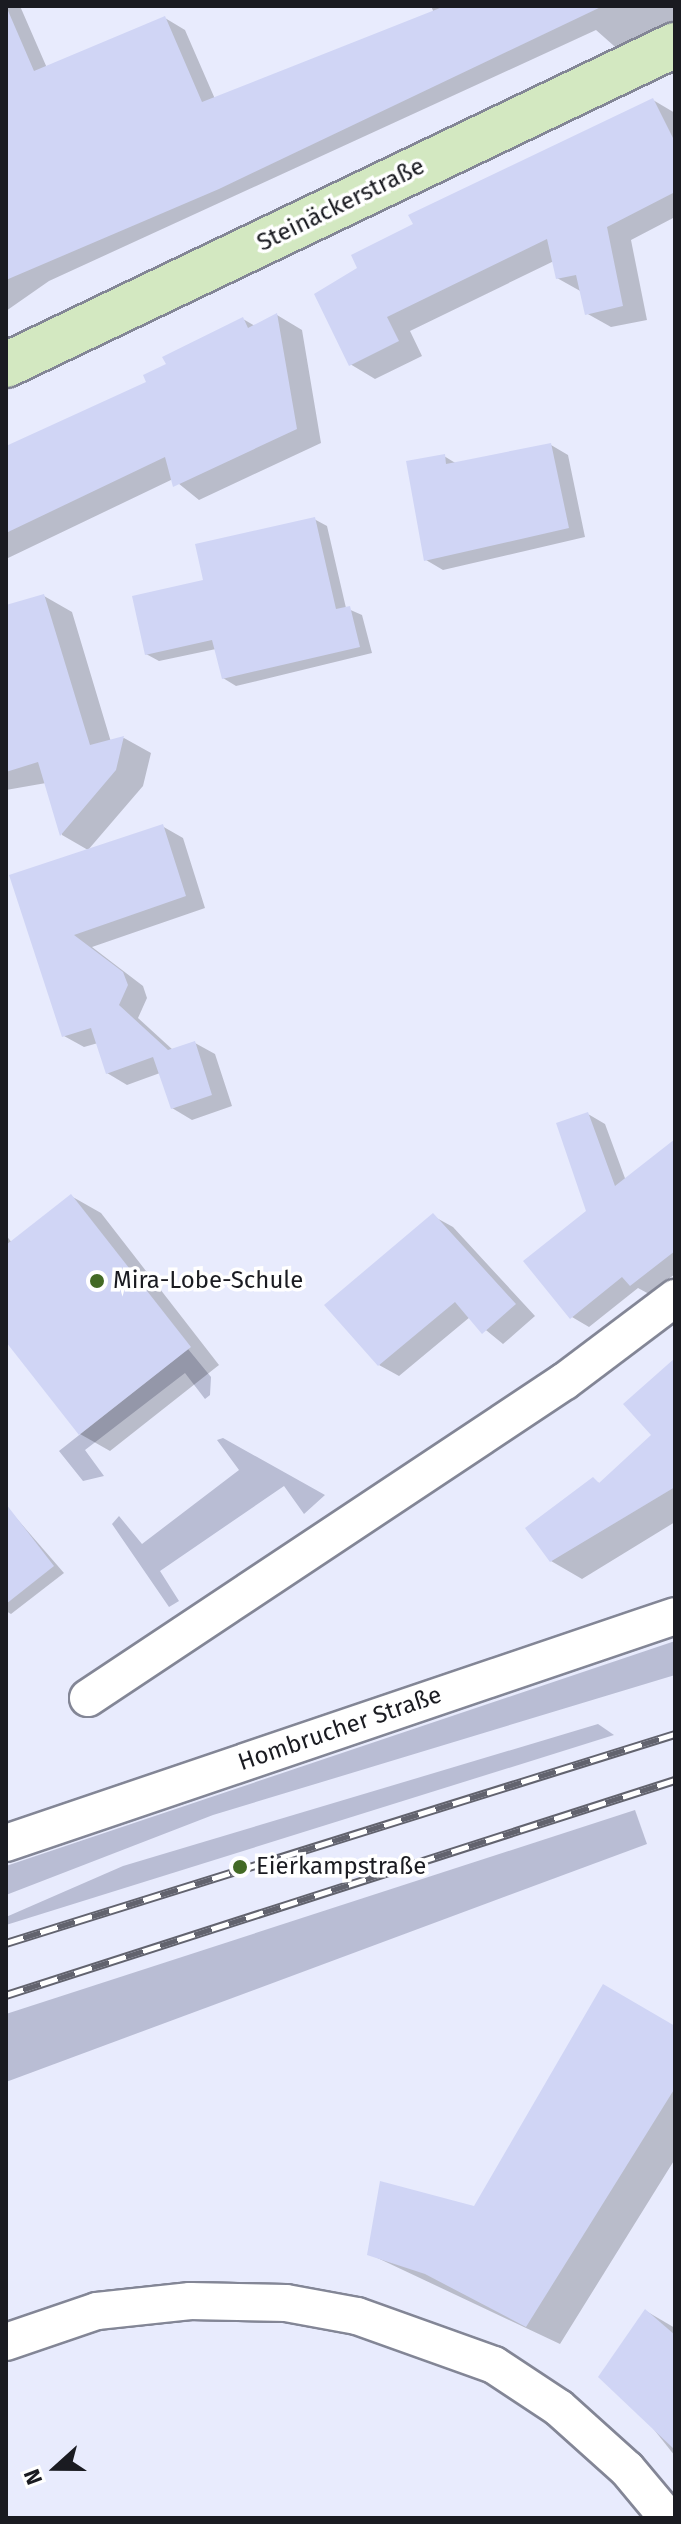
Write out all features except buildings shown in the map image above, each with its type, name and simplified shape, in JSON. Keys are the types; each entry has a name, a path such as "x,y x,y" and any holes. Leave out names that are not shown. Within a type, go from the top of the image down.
{"street":[{"name":"Steinäckerstraße","path":"6,365 675,45"},
{"path":"88,1698 565,1381 675,1298"},
{"name":"Hombrucher Straße","path":"6,1843 675,1616"},
{"path":"6,2342 97,2311 190,2301 286,2303 357,2316 494,2365 559,2408 627,2469 668,2518"}],"shaded area":[{"path":"188,1349 211,1377 210,1395 205,1399 185,1373 85,1450 104,1476 83,1481 59,1451"},
{"path":"223,1438 325,1495 304,1514 284,1486 160,1571 179,1601 169,1607 112,1524 119,1516 142,1544 239,1470 217,1440"},
{"path":"675,1641 675,1675 213,1815 6,1895 6,1866"},
{"path":"598,1724 614,1735 6,1925 6,1917 123,1866"},
{"path":"635,1810 647,1844 6,2082 6,2014"}],"railway":[{"path":"6,1943 675,1734"},
{"path":"6,1995 675,1780"}],"place":[{"name":"Mira-Lobe-Schule","path":"97,1281"},
{"name":"Eierkampstraße","path":"240,1867"}]}
